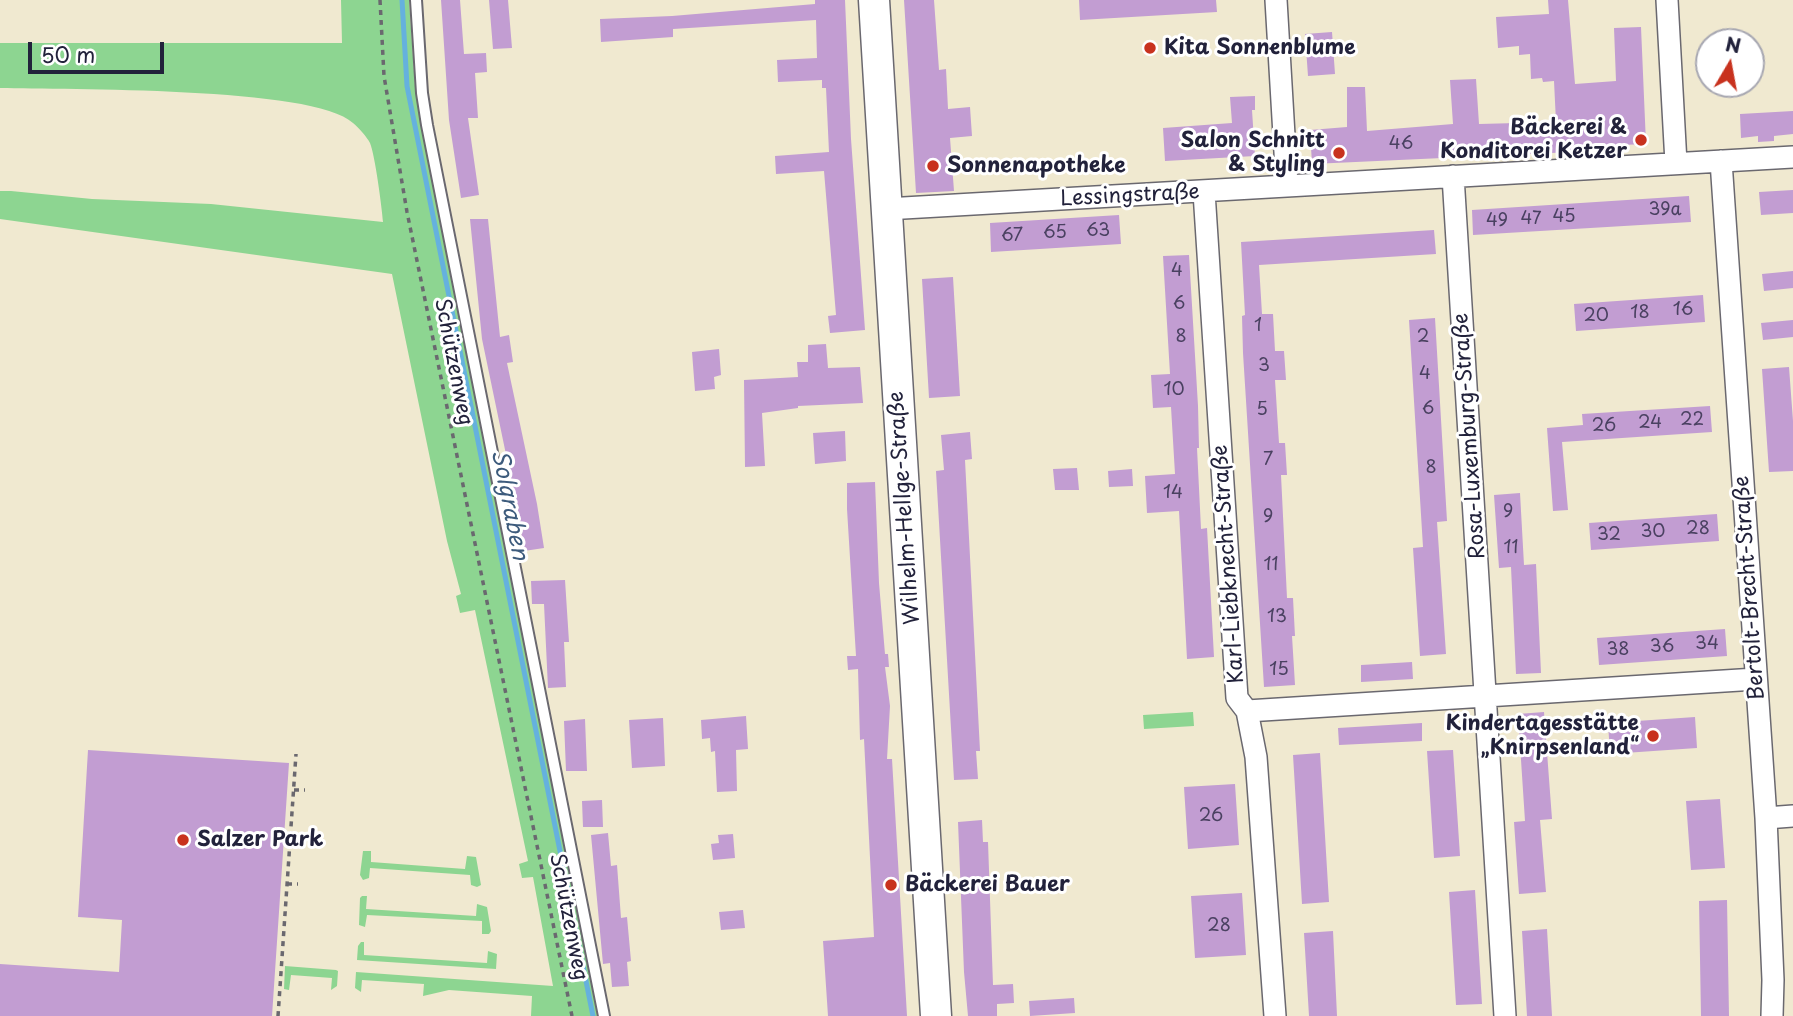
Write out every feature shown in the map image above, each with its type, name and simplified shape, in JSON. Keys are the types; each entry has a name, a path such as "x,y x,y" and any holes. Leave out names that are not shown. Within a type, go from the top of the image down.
{"main road":[{"name":"Wilhelm-Hellge-Straße","path":"874,0 936,1016"}],"street":[{"path":"1276,0 1287,186"},
{"path":"1667,0 1676,163"},
{"name":"Lessingstraße","path":"887,209 1793,156"},
{"name":"Bertolt-Brecht-Straße","path":"1721,161 1766,818 1772,1016"},
{"name":"Rosa-Luxemburg-Straße","path":"1453,176 1506,1016"},
{"name":"Karl-Liebknecht-Straße","path":"1204,192 1237,698 1247,711 1256,757 1275,1016"},
{"path":"1247,711 1756,679"},
{"path":"1766,818 1793,816"}],"lane":[{"path":"416,0 422,93 429,138 604,1016"}],"path":[{"name":"Schützenweg","path":"380,0 384,76 407,212 572,1016"},
{"path":"278,1016 296,754"},
{"path":"294,790 305,790"},
{"path":"290,837 302,837"},
{"path":"287,884 298,884"},
{"path":"284,930 293,930"},
{"path":"282,961 290,961"},
{"path":"279,994 289,995"}],"green space":[{"path":"341,0 409,0 415,86 423,134 599,1016 531,1016 532,996 449,990 423,996 424,984 362,980 361,992 355,988 356,972 553,986 533,877 522,878 519,864 528,861 475,610 460,613 456,596 461,594 447,541 392,274 0,219 0,191 11,191 92,199 211,204 383,222 370,143 353,123 329,111 290,102 186,92 0,88 0,43 342,43"},
{"path":"1193,712 1194,726 1144,729 1143,715"},
{"path":"363,851 371,851 371,862 465,869 467,856 476,857 481,885 471,885 470,875 370,868 369,878 363,880 360,875"},
{"path":"362,896 367,896 366,909 476,916 477,904 487,907 491,931 489,934 482,934 482,921 367,915 365,927 359,925"},
{"path":"361,942 364,942 364,955 487,963 488,951 497,954 496,969 357,960"},
{"path":"285,966 336,970 337,986 331,990 332,978 291,975 289,990 284,989"}],"building":[{"path":"441,0 460,0 464,54 486,53 487,72 475,73 478,118 468,118 479,195 461,198 449,120"},
{"path":"489,0 508,0 512,48 493,49"},
{"path":"815,0 845,0 851,139 865,330 830,333 828,316 836,315 824,171 776,174 775,156 829,152 826,88 822,88 822,80 778,82 777,60 817,58 816,20 673,29 673,37 601,42 600,19 815,4"},
{"path":"904,0 934,0 939,70 946,69 948,109 970,107 972,136 950,138 954,191 916,193"},
{"path":"1079,0 1216,0 1217,12 1080,20"},
{"path":"1548,0 1568,0 1575,84 1616,81 1614,28 1641,27 1646,144 1572,147 1573,152 1312,164 1310,130 1347,127 1347,87 1365,87 1367,131 1453,124 1450,80 1476,79 1479,124 1556,122 1554,81 1531,79 1530,54 1519,55 1519,46 1498,48 1496,17 1549,14"},
{"path":"1332,32 1335,74 1308,76 1305,34"},
{"path":"1255,96 1255,110 1252,110 1255,156 1165,161 1163,128 1232,123 1230,97"},
{"path":"1793,111 1793,134 1774,136 1774,141 1758,142 1758,136 1741,138 1740,114"},
{"path":"1793,190 1793,213 1761,215 1759,192"},
{"path":"1689,196 1691,222 1473,235 1472,210"},
{"path":"1119,215 1121,244 991,252 990,223"},
{"path":"470,219 488,219 500,337 509,335 513,362 507,363 544,548 524,551 515,492 482,339"},
{"path":"1434,230 1436,254 1259,265 1262,314 1273,314 1275,351 1284,351 1286,380 1275,380 1279,443 1285,443 1287,475 1281,475 1287,598 1293,598 1295,636 1292,636 1295,685 1264,687 1243,353 1242,316 1245,315 1241,242"},
{"path":"1189,255 1198,406 1201,529 1207,528 1214,657 1187,659 1179,511 1147,513 1145,476 1175,474 1171,407 1153,408 1151,375 1170,374 1163,256"},
{"path":"1793,271 1793,288 1764,291 1762,274"},
{"path":"953,277 960,396 929,398 922,279"},
{"path":"1703,295 1705,322 1576,331 1574,304"},
{"path":"1435,318 1447,521 1437,522 1446,654 1420,656 1413,548 1423,547 1409,320"},
{"path":"1793,320 1793,337 1763,340 1761,323"},
{"path":"826,344 828,368 860,367 863,403 798,406 762,413 765,466 745,467 744,380 798,377 797,362 808,362 808,345"},
{"path":"719,349 721,375 714,377 715,389 695,391 692,352"},
{"path":"1789,367 1793,471 1769,472 1762,369"},
{"path":"1710,406 1712,432 1562,442 1568,510 1553,511 1547,428 1583,425 1582,414"},
{"path":"845,431 846,461 815,464 813,433"},
{"path":"970,432 972,459 965,460 980,751 976,751 978,779 954,780 936,471 944,470 941,435"},
{"path":"1077,468 1079,490 1055,490 1053,469"},
{"path":"1132,469 1133,486 1109,487 1108,471"},
{"path":"875,482 879,583 885,654 888,654 889,667 885,667 890,706 887,759 892,759 907,1016 828,1016 823,941 874,937 864,739 860,740 858,669 848,670 847,656 856,656 847,483"},
{"path":"1520,493 1524,565 1536,564 1541,673 1516,674 1511,567 1499,568 1494,495"},
{"path":"1717,514 1719,541 1591,550 1589,523"},
{"path":"565,580 569,642 564,642 566,687 548,688 544,604 532,604 531,581"},
{"path":"1725,629 1727,656 1599,665 1597,638"},
{"path":"1412,662 1413,679 1361,682 1361,665"},
{"path":"1544,712 1552,819 1540,820 1546,892 1519,894 1514,822 1525,821 1518,714"},
{"path":"746,716 748,749 736,750 737,791 717,792 715,751 711,752 710,738 702,739 701,720"},
{"name":"Kindertagesstätte „Knirpsenland“","path":"1695,717 1697,748 1610,754 1608,723"},
{"path":"663,718 665,766 632,768 629,720"},
{"path":"585,719 587,771 566,771 564,721"},
{"path":"1422,723 1422,741 1339,745 1338,728"},
{"name":"Salzer Park","path":"88,750 289,763 272,1016 0,1016 0,964 119,972 122,920 78,917"},
{"path":"1453,750 1460,856 1434,858 1427,751"},
{"path":"1320,753 1329,902 1302,904 1293,755"},
{"path":"1235,784 1239,845 1188,849 1184,787"},
{"path":"1720,799 1725,868 1691,870 1686,801"},
{"path":"602,800 603,827 583,827 582,801"},
{"path":"982,820 983,842 988,842 993,985 1013,984 1014,1003 997,1004 997,1016 968,1016 964,972 958,822"},
{"path":"608,833 611,866 617,865 621,918 627,917 631,961 627,962 629,986 612,987 610,963 603,964 591,835"},
{"path":"733,834 735,858 713,860 711,844 719,843 718,835"},
{"path":"1475,890 1482,1004 1456,1005 1449,892"},
{"path":"1242,893 1246,955 1195,958 1191,896"},
{"path":"1727,900 1729,1016 1701,1016 1699,901"},
{"path":"743,910 745,928 721,930 719,912"},
{"path":"1547,929 1552,1016 1527,1016 1522,931"},
{"path":"1333,931 1337,1016 1309,1016 1304,933"},
{"path":"1074,998 1075,1013 1030,1016 1029,1001"}],"waterway":[{"name":"Solgraben","path":"402,0 407,86 593,1016"}],"place":[{"name":"Kita Sonnenblume","path":"1150,48"},
{"name":"Bäckerei & Konditorei Ketzer","path":"1641,140"},
{"name":"Salon Schnitt & Styling","path":"1339,153"},
{"name":"Sonnenapotheke","path":"933,166"},
{"name":"Kindertagesstätte „Knirpsenland“","path":"1653,736"},
{"name":"Salzer Park","path":"183,840"},
{"name":"Bäckerei Bauer","path":"891,885"}]}
